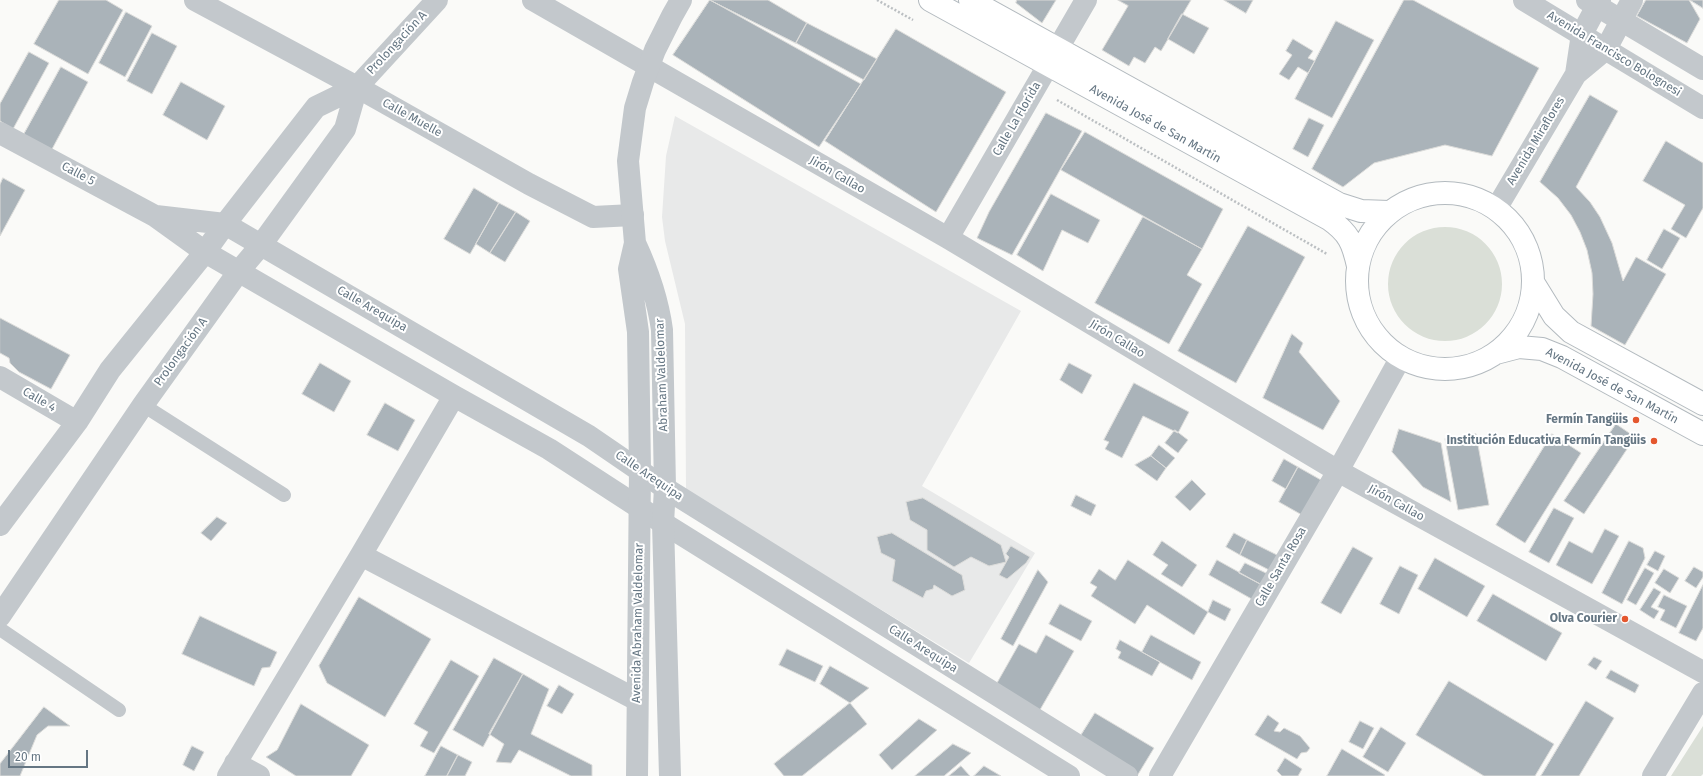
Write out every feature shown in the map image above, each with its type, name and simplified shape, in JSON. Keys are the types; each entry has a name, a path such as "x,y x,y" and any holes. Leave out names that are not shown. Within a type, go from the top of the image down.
{"main road":[{"name":"Avenida José de San Martín","path":"930,0 1053,57 1339,204 1361,211 1390,212"},
{"name":"Avenida José de San Martín","path":"970,0 1053,57 1341,228 1349,237 1354,249 1358,269"},
{"path":"1442,193 1461,194 1479,200 1496,209 1507,218 1523,241 1529,254 1532,267 1533,282 1529,309 1515,334 1495,354 1473,364 1448,369 1424,366 1401,357 1381,341 1366,320 1358,296 1358,269 1362,251 1369,236 1378,223 1390,212 1406,202 1423,196 1442,193"},
{"path":"1533,282 1554,316 1571,332 1703,404"},
{"name":"Avenida José de San Martín","path":"1495,354 1519,346 1542,349 1562,357 1703,434"}],"street":[{"name":"Calle Muelle","path":"195,0 357,87 529,184 593,217 632,215"},
{"name":"Prolongación A","path":"0,525 77,422 110,370 205,252 316,107 357,87 437,0"},
{"name":"Jirón Callao","path":"533,0 948,238 1338,471 1703,672"},
{"name":"Abraham Valdelomar","path":"640,470 638,332 630,268 635,243 628,161 635,108 648,67 681,0"},
{"name":"Calle La Florida","path":"948,238 1086,0"},
{"name":"Avenida Francisco Bolognesi","path":"1524,0 1703,108"},
{"name":"Avenida Miraflores","path":"1496,209 1576,74 1606,49 1623,20 1632,0"},
{"name":"Avenida Miraflores","path":"1576,74 1582,34 1595,2"},
{"path":"1595,2 1703,68"},
{"name":"Prolongación A","path":"0,616 143,405 239,271 261,245 344,129 357,87"},
{"name":"Calle 5","path":"0,133 155,216"},
{"path":"155,216 205,252 454,396 549,449 663,523 1069,776"},
{"name":"Calle Arequipa","path":"155,216 225,224 589,436 665,488 1127,776"},
{"name":"Abraham Valdelomar","path":"635,243 646,268 660,313 662,330 665,488"},
{"name":"Calle Santa Rosa","path":"1160,776 1338,471 1401,357"},
{"name":"Calle 4","path":"0,377 77,422"},
{"path":"259,776 231,770 361,555 454,396"},
{"name":"Avenida Abraham Valdelomar","path":"638,776 640,470"},
{"name":"Avenida Abraham Valdelomar","path":"665,488 663,523 670,776"},
{"path":"361,555 638,700"},
{"path":"1653,776 1703,693"}],"lane":[{"path":"143,405 284,495"},
{"path":"0,629 119,710"}],"path":[{"path":"877,0 918,23"},
{"path":"1035,88 1358,269"}],"shaded area":[{"path":"675,116 1021,311 922,486 1035,553 969,663 686,491 685,324 665,241 662,217 666,156"},
{"path":"1445,227 1467,231 1485,244 1498,262 1502,284 1498,306 1485,324 1467,337 1445,341 1423,337 1405,324 1392,306 1388,284 1392,262 1405,244 1423,231"},
{"path":"1703,726 1703,774 1701,776 1671,776"}],"building":[{"path":"59,0 106,0 123,10 88,74 34,44"},
{"path":"710,0 768,0 807,23 796,43"},
{"path":"710,0 861,84 819,147 673,55"},
{"path":"1017,0 1056,0 1042,23 1016,3"},
{"path":"1118,0 1191,0 1161,51 1155,47 1145,63 1134,57 1129,66 1102,50 1128,6"},
{"path":"1224,0 1253,0 1246,13"},
{"path":"1404,0 1413,0 1539,68 1492,156 1445,145 1374,163 1343,187 1312,169"},
{"path":"1646,0 1689,0 1700,19 1687,43 1637,16"},
{"path":"1690,0 1703,0 1703,8"},
{"path":"126,12 152,26 125,77 99,63"},
{"path":"1182,14 1209,28 1194,54 1168,39"},
{"path":"1336,21 1374,40 1332,118 1295,99"},
{"path":"807,23 877,59 864,80 796,43"},
{"path":"896,29 1006,92 936,212 825,141"},
{"path":"152,33 177,46 152,94 127,81"},
{"path":"1293,39 1313,51 1308,58 1315,61 1308,73 1298,67 1289,80 1279,74 1292,55 1286,51"},
{"path":"29,52 49,63 13,129 0,121 0,104"},
{"path":"61,67 88,82 51,151 23,136"},
{"path":"181,82 225,106 207,140 163,115"},
{"path":"1590,95 1618,111 1576,187 1590,202 1600,217 1612,243 1623,281 1636,257 1666,274 1625,345 1591,326 1593,294 1592,273 1587,250 1571,215 1558,198 1540,182"},
{"path":"1046,113 1082,131 1012,255 977,238 989,212"},
{"path":"1309,118 1324,125 1308,157 1293,149"},
{"path":"1085,132 1223,209 1202,249 1061,170"},
{"path":"1666,141 1703,163 1703,208 1686,238 1671,229 1685,205 1643,181"},
{"path":"3,178 25,190 0,236 0,185"},
{"path":"474,188 499,203 470,254 444,239"},
{"path":"1051,194 1100,220 1088,243 1062,230 1043,271 1017,255"},
{"path":"499,203 516,212 490,253 476,244"},
{"path":"516,212 530,221 505,262 490,253"},
{"path":"1143,217 1202,249 1187,275 1202,284 1169,344 1095,303"},
{"path":"1248,226 1305,257 1236,383 1178,351"},
{"path":"1664,229 1680,238 1662,269 1647,260"},
{"path":"0,318 70,355 51,389 19,372 10,363 9,358 0,353"},
{"path":"1292,334 1303,343 1299,352 1340,401 1323,430 1263,398"},
{"path":"320,363 351,381 334,412 302,394"},
{"path":"1069,363 1092,375 1082,394 1060,380"},
{"path":"1134,383 1189,412 1178,433 1143,416 1122,458 1105,449 1109,442 1104,440"},
{"path":"385,403 415,420 398,451 367,435"},
{"path":"1616,424 1635,437 1584,514 1564,501"},
{"path":"1399,429 1441,443 1451,502 1423,487 1392,452"},
{"path":"1175,430 1188,440 1178,453 1165,443"},
{"path":"1476,434 1489,505 1458,510 1445,439"},
{"path":"1552,434 1581,453 1525,543 1496,525"},
{"path":"1159,445 1175,458 1166,468 1151,456"},
{"path":"1151,456 1166,468 1157,481 1135,465"},
{"path":"1284,459 1298,467 1286,489 1272,481"},
{"path":"1298,467 1321,480 1302,515 1279,502"},
{"path":"1192,480 1206,494 1190,511 1175,497"},
{"path":"1076,495 1096,505 1091,516 1071,506"},
{"path":"923,498 1001,545 1006,562 989,566 971,557 954,567 927,550 927,530 910,520 906,502"},
{"path":"1554,508 1574,518 1549,563 1529,552"},
{"path":"217,517 227,523 211,541 201,533"},
{"path":"1605,529 1619,536 1592,584 1556,565 1569,541 1592,553"},
{"path":"892,533 962,575 965,590 952,596 934,585 933,589 926,591 923,598 892,581 895,560 881,553 877,537"},
{"path":"1234,533 1247,540 1240,555 1226,547"},
{"path":"1247,540 1279,556 1271,571 1240,555"},
{"path":"1162,541 1197,565 1182,587 1161,574 1168,565 1153,555"},
{"path":"1629,541 1643,548 1645,558 1622,604 1602,593"},
{"path":"1011,546 1030,557 1026,563 1007,579 999,575 1009,557 1006,554"},
{"path":"1353,547 1373,558 1341,614 1321,603"},
{"path":"1655,551 1665,556 1658,571 1647,565"},
{"path":"1435,558 1485,586 1467,617 1418,589"},
{"path":"1128,560 1208,612 1194,635 1147,605 1135,624 1091,596 1097,587 1090,583 1099,569 1115,580"},
{"path":"1217,560 1262,585 1257,602 1209,575"},
{"path":"1245,563 1268,574 1262,585 1239,573"},
{"path":"1400,566 1418,575 1399,614 1380,604"},
{"path":"1694,567 1703,572 1703,577 1696,588 1685,581"},
{"path":"1645,568 1654,573 1636,605 1627,600"},
{"path":"1664,569 1679,578 1670,593 1655,583"},
{"path":"1038,570 1048,582 1013,646 1001,639"},
{"path":"1703,585 1703,628 1696,641 1679,633"},
{"path":"1654,588 1661,592 1651,607 1659,611 1654,619 1640,610"},
{"path":"1493,594 1562,633 1546,661 1477,621"},
{"path":"1664,595 1687,606 1676,628 1660,620 1665,610 1658,607"},
{"path":"359,597 431,639 385,717 327,683 319,666"},
{"path":"1213,600 1231,609 1225,621 1208,612"},
{"path":"1060,604 1092,621 1081,641 1049,624"},
{"path":"200,616 277,652 270,667 262,668 254,686 182,654"},
{"path":"1046,635 1074,651 1037,715 993,690 1019,644 1036,653"},
{"path":"1151,635 1201,662 1192,680 1142,652"},
{"path":"1120,640 1160,662 1152,676 1118,658 1121,652 1116,649"},
{"path":"787,649 823,666 815,682 779,665"},
{"path":"1594,657 1602,661 1596,670 1588,665"},
{"path":"494,658 523,674 483,747 453,730"},
{"path":"451,660 479,676 434,753 420,746 428,732 414,724"},
{"path":"830,666 869,688 850,703 820,684"},
{"path":"1611,670 1639,685 1635,693 1606,678"},
{"path":"523,674 549,689 531,734 592,765 592,776 571,776 519,750 511,763 496,762 504,744 489,734"},
{"path":"1449,681 1554,744 1535,776 1484,776 1416,735"},
{"path":"559,685 574,694 562,714 547,706"},
{"path":"1586,701 1614,718 1579,776 1541,776"},
{"path":"850,703 867,724 802,776 784,776 774,764"},
{"path":"301,704 369,745 351,776 296,776 266,757 277,750"},
{"path":"44,707 70,726 48,726 37,735 20,776 0,776 0,764"},
{"path":"1095,713 1154,748 1137,776 1078,740"},
{"path":"1268,715 1279,723 1274,731 1280,732 1284,728 1300,736 1310,748 1307,752 1301,753 1297,759 1255,735"},
{"path":"919,719 937,730 892,770 879,755"},
{"path":"1360,721 1374,728 1363,749 1349,742"},
{"path":"1381,727 1406,743 1388,772 1363,757"},
{"path":"953,744 971,753 944,776 915,776"},
{"path":"192,746 204,752 194,771 183,765"},
{"path":"441,746 458,755 447,776 425,776"},
{"path":"1342,749 1385,775 1327,776"},
{"path":"458,755 472,762 465,776 447,776"},
{"path":"1285,758 1302,769 1298,776 1282,776 1277,771"},
{"path":"961,766 970,776 949,776"},
{"path":"984,766 1001,776 974,776"}],"place":[{"name":"Fermín Tangüis","path":"1636,420"},
{"name":"Institución Educativa Fermín Tangüis","path":"1654,441"},
{"name":"Olva Courier","path":"1625,619"}]}
